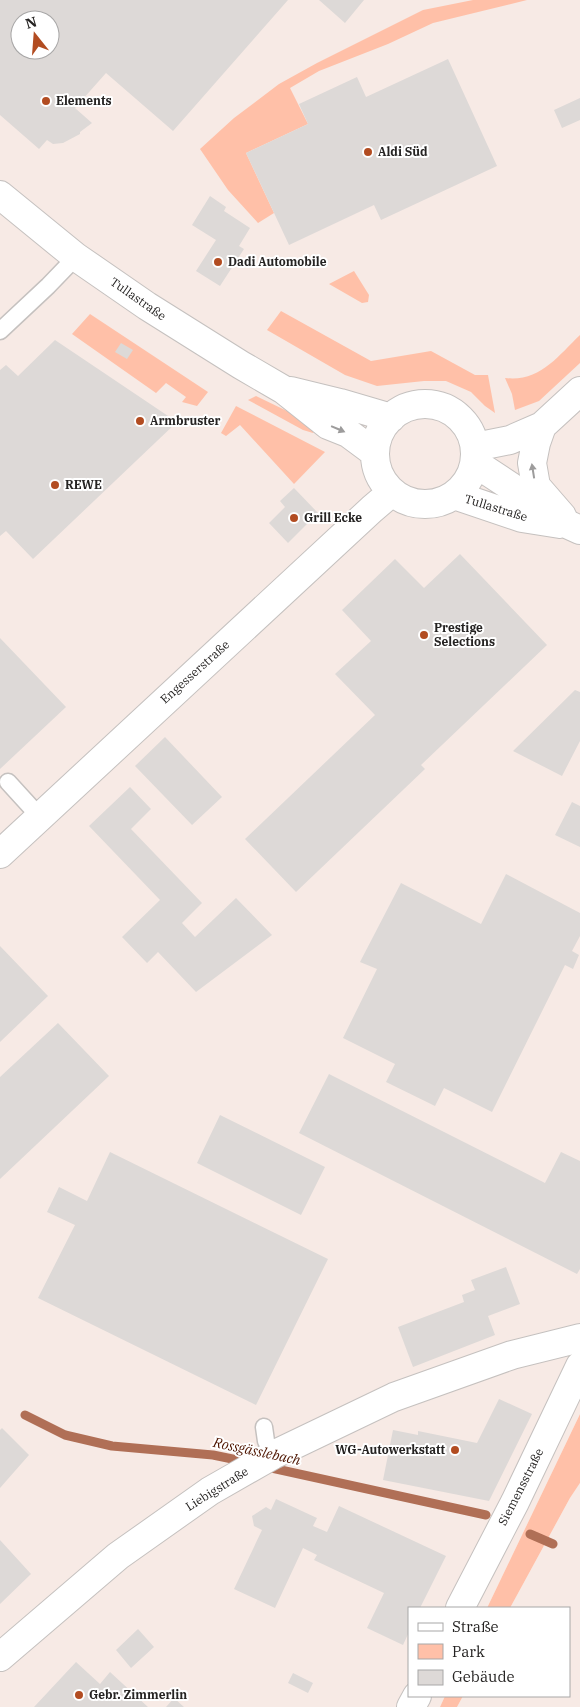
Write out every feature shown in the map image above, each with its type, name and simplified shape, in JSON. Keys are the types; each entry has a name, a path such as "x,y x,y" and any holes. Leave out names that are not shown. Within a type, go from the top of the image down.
{"street":[{"name":"Tullastraße","path":"0,196 76,257 147,306 284,390 328,424 348,433 376,453"},
{"name":"Tullastraße","path":"284,390 340,403 391,418"},
{"path":"392,492 382,479 376,462 380,434 391,418 411,407 422,405 439,407 450,411 463,422 470,432 475,455 542,426 580,391"},
{"path":"542,426 532,463 536,486 575,527"},
{"name":"Tullastraße","path":"392,492 405,500 426,504 440,502 454,495 464,485 475,455 575,527"},
{"name":"Engesserstraße","path":"0,854 392,492"},
{"name":"Tullastraße","path":"454,495 522,518 575,527"},
{"name":"Liebigstraße","path":"0,1657 118,1556 210,1491 273,1455 394,1397 512,1355 580,1338"},
{"name":"Siemensstraße","path":"460,1607 487,1552 515,1502 580,1366"}],"lane":[{"path":"0,331 76,257"},
{"path":"8,782 39,816"},
{"path":"264,1427 266,1441 273,1455"}],"shaded area":[{"path":"0,0 580,0 580,1414 487,1607 408,1607 408,1697 445,1697 440,1707 0,1707"},
{"path":"580,1483 580,1707 457,1707 462,1697 570,1697 570,1607 511,1607"}],"green space":[{"path":"473,0 527,0 433,23 388,44 319,71 290,88 308,124 246,153 274,213 258,223 228,190 200,149 234,118 279,84 317,63 423,10"},
{"path":"354,271 369,295 368,302 362,303 329,284"},
{"path":"281,311 371,361 431,351 475,375 488,375 495,413 471,392 446,381 424,381 377,386 345,375 267,330"},
{"path":"90,314 208,392 197,406 182,402 186,397 166,383 156,393 72,334"},
{"path":"580,335 580,363 539,401 515,410 512,394 505,378 528,376 538,372"},
{"path":"256,396 318,426 313,433 303,430 248,400"},
{"path":"236,406 325,452 294,484 240,425 226,436 221,433"},
{"path":"580,1414 580,1483 511,1607 487,1607"},
{"path":"445,1697 462,1697 457,1707 440,1707"}],"building":[{"path":"0,0 288,0 173,131 106,73 75,108 92,123 80,134 63,143 53,144 47,140 39,149 0,115"},
{"path":"319,0 364,0 345,23"},
{"name":"Aldi Süd","path":"448,59 497,166 381,220 374,205 289,245 246,153 308,124 299,104 357,77 366,97"},
{"path":"580,98 580,120 562,128 554,110"},
{"path":"210,196 226,207 224,211 250,228 239,246 244,249 220,286 196,271 216,240 192,225"},
{"name":"REWE","path":"55,340 177,422 33,559 6,531 0,536 0,370 6,365 18,376"},
{"path":"121,343 133,350 127,359 115,352"},
{"name":"Grill Ecke","path":"294,488 318,513 288,543 269,523 285,507 280,501"},
{"path":"460,554 547,645 421,765 425,769 296,892 245,839 375,715 335,674 371,641 342,610 395,559 424,588"},
{"path":"0,638 66,707 0,769"},
{"path":"575,690 580,692 580,741 562,776 513,751"},
{"path":"165,737 222,797 192,825 135,766"},
{"path":"130,787 151,809 131,829 202,903 182,923 195,937 236,898 272,935 196,992 158,952 147,963 122,937 160,900 89,826"},
{"path":"572,802 580,806 580,847 555,835"},
{"path":"506,874 580,913 580,936 572,951 579,955 573,969 565,965 492,1112 444,1088 435,1106 386,1082 395,1064 343,1038 377,969 360,962 401,883 481,924"},
{"path":"0,946 48,996 0,1042"},
{"path":"58,1023 109,1076 0,1179 0,1077"},
{"path":"329,1074 545,1183 561,1152 580,1161 580,1269 577,1274 299,1133"},
{"path":"220,1115 325,1167 301,1215 197,1163"},
{"path":"110,1152 328,1259 256,1405 38,1298 75,1225 47,1212 59,1187 87,1201"},
{"path":"506,1267 520,1304 488,1316 495,1335 413,1367 398,1327 464,1302 462,1295 475,1290 471,1280"},
{"path":"499,1399 532,1414 489,1501 383,1480 393,1430 418,1435 418,1431 477,1443"},
{"path":"2,1428 29,1455 0,1488 0,1430"},
{"path":"276,1499 317,1518 313,1526 327,1532 339,1506 446,1556 420,1607 408,1607 408,1634 403,1645 367,1628 384,1593 314,1560 317,1555 303,1548 275,1608 234,1589 262,1530 254,1526 252,1516 266,1507 271,1510"},
{"path":"0,1540 31,1574 0,1604"},
{"path":"138,1629 154,1647 131,1668 116,1650"},
{"name":"Gebr. Zimmerlin","path":"76,1662 100,1684 110,1672 148,1707 34,1707"},
{"path":"293,1673 313,1683 308,1693 288,1683"},
{"path":"174,1698 184,1707 166,1707"}],"waterway":[{"name":"Rossgässlebach","path":"25,1415 65,1435 112,1446 213,1455 247,1462"},
{"name":"Rossgässlebach","path":"267,1467 486,1515"},
{"name":"Rossgässlebach","path":"530,1534 553,1544"}],"place":[{"name":"Elements","path":"46,101"},
{"name":"Aldi Süd","path":"368,152"},
{"name":"Dadi Automobile","path":"218,262"},
{"name":"Armbruster","path":"140,421"},
{"name":"REWE","path":"55,485"},
{"name":"Grill Ecke","path":"294,518"},
{"name":"Prestige Selections","path":"424,635"},
{"name":"WG-Autowerkstatt","path":"455,1450"},
{"name":"Gebr. Zimmerlin","path":"79,1695"}]}
